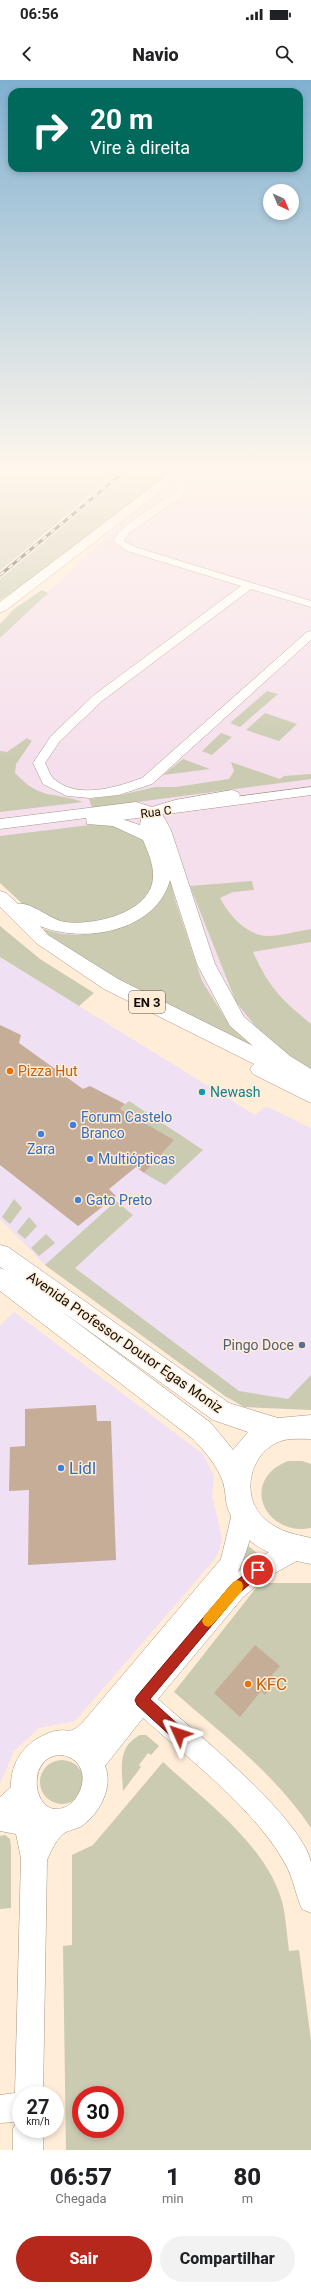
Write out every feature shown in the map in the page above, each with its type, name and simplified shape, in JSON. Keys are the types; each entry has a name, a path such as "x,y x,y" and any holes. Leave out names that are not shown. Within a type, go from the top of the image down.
{"main road":[{"path":"0,608 55,568"},
{"path":"0,618 60,568"},
{"path":"144,810 232,795"},
{"path":"156,833 172,818 192,807"},
{"path":"0,892 18,907 41,921 67,928 96,928 123,920 148,904 160,888 163,867 156,833 159,820 144,810"},
{"name":"Rua C","path":"0,824 144,810"},
{"path":"99,819 156,833"},
{"name":"Rua C","path":"0,832 99,819"},
{"path":"156,833 206,964 237,1021 283,1061 311,1079"},
{"name":"EN 3","path":"0,897 42,940 111,984 311,1084"},
{"name":"EN 3","path":"0,913 38,944 104,989 311,1095"},
{"name":"Avenida Professor Doutor Egas Moniz","path":"0,1254 216,1408 248,1422 277,1429"},
{"name":"Avenida Professor Doutor Egas Moniz","path":"0,1278 202,1431 221,1452 236,1481"},
{"path":"303,1551 280,1546 264,1537 248,1521 238,1502 236,1481 239,1464 248,1448 261,1436 277,1429 294,1426 311,1427"}],"street":[{"path":"192,568 311,604"},
{"path":"249,585 98,698 55,739 39,763 48,781 67,792 90,794 119,791 147,781 311,634"},
{"path":"232,795 311,785"},
{"name":"Rua C","path":"99,819 144,810 192,807 311,791"},
{"path":"71,1744 82,1738 95,1727 230,1565 239,1535 242,1512"},
{"path":"92,1763 141,1700 243,1580 303,1551"},
{"path":"141,1700 262,1811 293,1852 308,1887 311,1900"},
{"path":"29,2086 34,1858 29,1834 31,1805 25,1773 37,1752 47,1746 59,1743 71,1744 83,1751 92,1763 95,1785 90,1802 79,1815 69,1820 58,1822 47,1820 31,1805"},
{"path":"0,1813 31,1805"},
{"path":"0,1818 19,1822 31,1805"},
{"path":"34,1858 44,1838 58,1822"},
{"path":"0,2108 12,2107"},
{"path":"28,2138 28,2150"}],"shaded area":[{"path":"74,568 311,568 311,1075 198,1022 50,933 0,878 0,638"},
{"path":"0,957 255,1115 266,1106 311,1128 311,1410 244,1407 225,1396 45,1265 0,1219"},
{"path":"14,1312 203,1454 214,1476 212,1495 222,1538 220,1549 214,1560 75,1721 39,1728 14,1751 0,1784 0,1326"}],"green space":[{"path":"14,568 48,568 0,600 0,579"},
{"path":"42,590 48,593 0,638 0,624 14,609"},
{"path":"267,691 278,694 240,727 230,723"},
{"path":"265,713 297,724 279,741 246,730"},
{"path":"221,733 232,737 212,755 202,751"},
{"path":"27,738 32,741 16,764 15,773 24,782 40,792 83,802 0,812 0,751 7,752"},
{"path":"183,759 210,769 163,775"},
{"path":"231,762 280,779 284,776 311,774 311,779 92,808 89,799 121,795 155,787 176,787 229,779 234,771"},
{"path":"98,824 114,826 141,838 148,846 155,864 152,886 140,905 96,928 41,921 0,883 0,836"},
{"path":"169,874 175,900 202,981 227,1021 245,1039 265,1055 194,1025 83,958 36,927 62,934 79,935 116,928"},
{"path":"252,881 254,890 233,892 220,898 233,917 245,928 259,935 267,936 311,929 311,942 253,952 265,975 277,992 311,1024 311,1078 260,1032 236,1002 190,886"},
{"path":"0,926 40,959 94,993 79,1006 0,957"},
{"path":"129,1101 203,1150 165,1185 144,1173 173,1140 120,1109"},
{"path":"14,1199 22,1208 10,1224 2,1217"},
{"path":"116,1201 133,1215 75,1268 239,1391 288,1399 311,1375 311,1410 244,1407 225,1396 45,1265"},
{"path":"29,1217 37,1226 25,1239 17,1232"},
{"path":"46,1234 55,1243 39,1256 31,1248"},
{"path":"288,1461 302,1461 311,1464 311,1528 295,1529 281,1524 271,1516 264,1505 261,1493 264,1481 273,1470"},
{"path":"245,1543 263,1558 235,1577"},
{"path":"260,1583 311,1583 311,1828 297,1808 264,1772 229,1739 174,1692"},
{"path":"140,1735 146,1735 159,1746 151,1755 148,1753 139,1765 141,1767 123,1791 122,1759 124,1752 133,1740"},
{"path":"58,1760 66,1760 78,1766 84,1778 84,1786 78,1798 66,1804 58,1804 46,1798 40,1786 40,1778 46,1766"},
{"path":"163,1762 216,1809 250,1844 264,1863 275,1884 283,1905 289,1951 299,1950 311,2040 311,2150 66,2150 63,1946 72,1945 72,1855 93,1845"},
{"path":"5,1835 10,1839 11,1847 11,1908 0,1909 0,1836"}],"building":[{"name":"Forum Castelo Branco","path":"0,1025 21,1035 19,1043 83,1089 90,1086 125,1104 120,1109 174,1140 144,1173 136,1167 109,1189 116,1196 78,1226 0,1165"},
{"name":"Lidl","path":"96,1405 97,1421 111,1421 116,1560 28,1565 29,1490 9,1491 10,1447 25,1446 25,1409"},
{"name":"KFC","path":"255,1645 280,1666 272,1675 278,1680 265,1695 261,1691 240,1717 214,1693"}],"railway":[{"path":"0,575 9,568"}],"slow traffic":[{"path":"208,1621 237,1586"}],"place":[{"name":"Pizza Hut","path":"10,1071"},
{"name":"Newash","path":"202,1092"},
{"name":"Forum Castelo Branco","path":"73,1125"},
{"name":"Zara","path":"41,1134"},
{"name":"Multiópticas","path":"90,1159"},
{"name":"Gato Preto","path":"78,1200"},
{"name":"Pingo Doce","path":"302,1345"},
{"name":"Lidl","path":"61,1468"},
{"name":"KFC","path":"248,1684"}],"route":[{"path":"179,1734 141,1700 243,1580 258,1570"}]}
